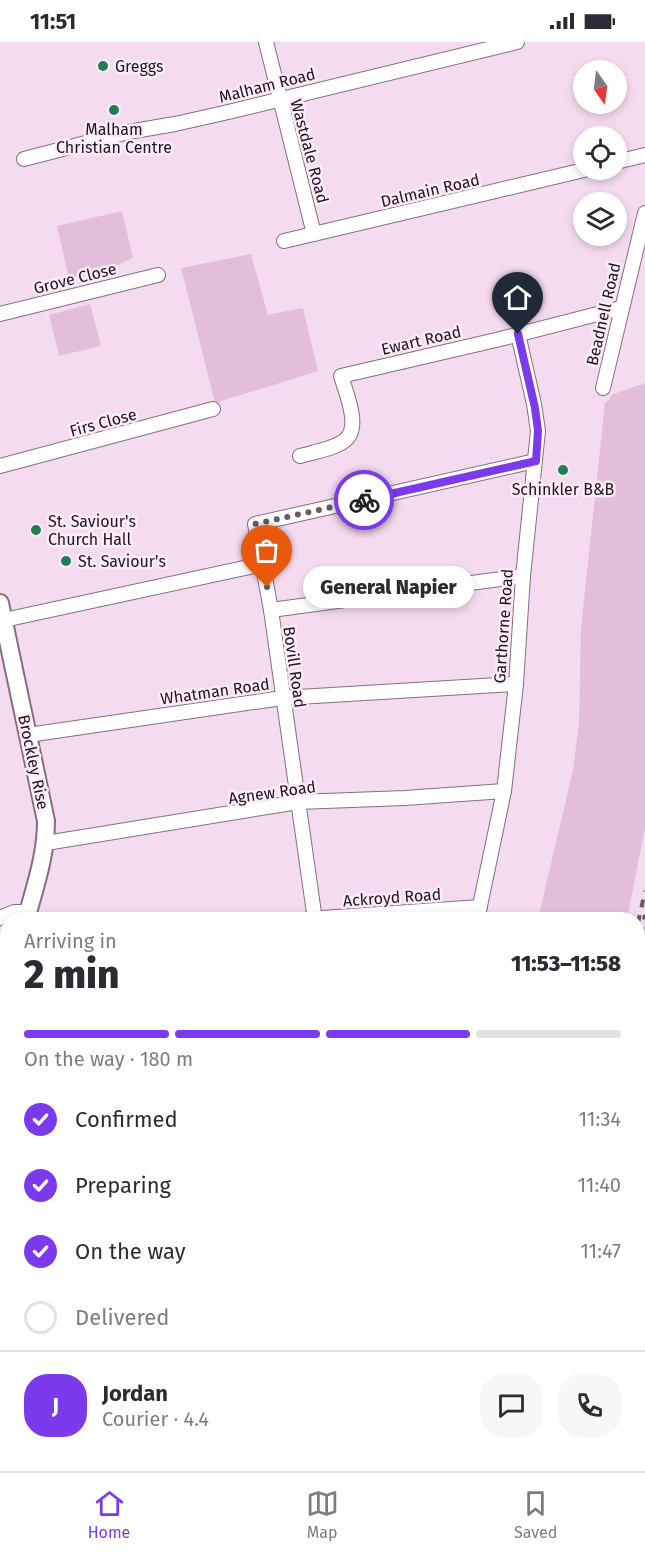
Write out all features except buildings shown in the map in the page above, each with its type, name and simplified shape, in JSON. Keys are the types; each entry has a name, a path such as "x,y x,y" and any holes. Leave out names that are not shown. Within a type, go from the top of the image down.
{"main road":[{"name":"Brockley Rise","path":"0,603 4,620 4,643 28,735 46,821 46,843 28,912"}],"street":[{"name":"Wastdale Road","path":"266,42 314,234"},
{"name":"Malham Road","path":"24,159 128,132 175,124 517,42"},
{"path":"627,159 645,155"},
{"name":"Dalmain Road","path":"284,242 573,173"},
{"name":"Beadnell Road","path":"603,388 645,213"},
{"name":"Grove Close","path":"0,314 158,275"},
{"name":"Ewart Road","path":"300,456 344,442 352,434 354,424 341,376 621,308"},
{"name":"Garthorne Road","path":"479,912 504,791 516,684 523,576 536,461 538,431 535,408 518,334"},
{"name":"Firs Close","path":"0,466 213,409"},
{"name":"Bovill Road","path":"311,912 271,610 255,524 536,461"},
{"path":"4,620 263,564"},
{"path":"271,610 523,576"},
{"name":"Whatman Road","path":"28,735 282,699 516,684"},
{"name":"Agnew Road","path":"46,843 298,802 504,791"}],"shaded area":[{"path":"122,211 133,258 103,271 69,279 57,226"},
{"path":"251,254 268,315 303,308 318,371 215,403 181,268"},
{"path":"90,304 101,346 59,356 49,315"},
{"path":"645,383 645,828 628,912 540,912 573,770 579,723 581,628 605,403 611,395"}],"railway":[{"path":"640,912 645,891"}],"way so far":[{"path":"267,587 255,524 364,500"}],"place":[{"name":"Greggs","path":"103,66"},
{"name":"Malham Christian Centre","path":"114,110"},
{"name":"Schinkler B&B","path":"563,470"},
{"name":"St. Saviour's Church Hall","path":"36,530"},
{"name":"St. Saviour's","path":"66,561"},
{"name":"General Napier","path":"267,587"}],"route":[{"path":"364,500 536,461 538,431 535,408 518,334"}]}
